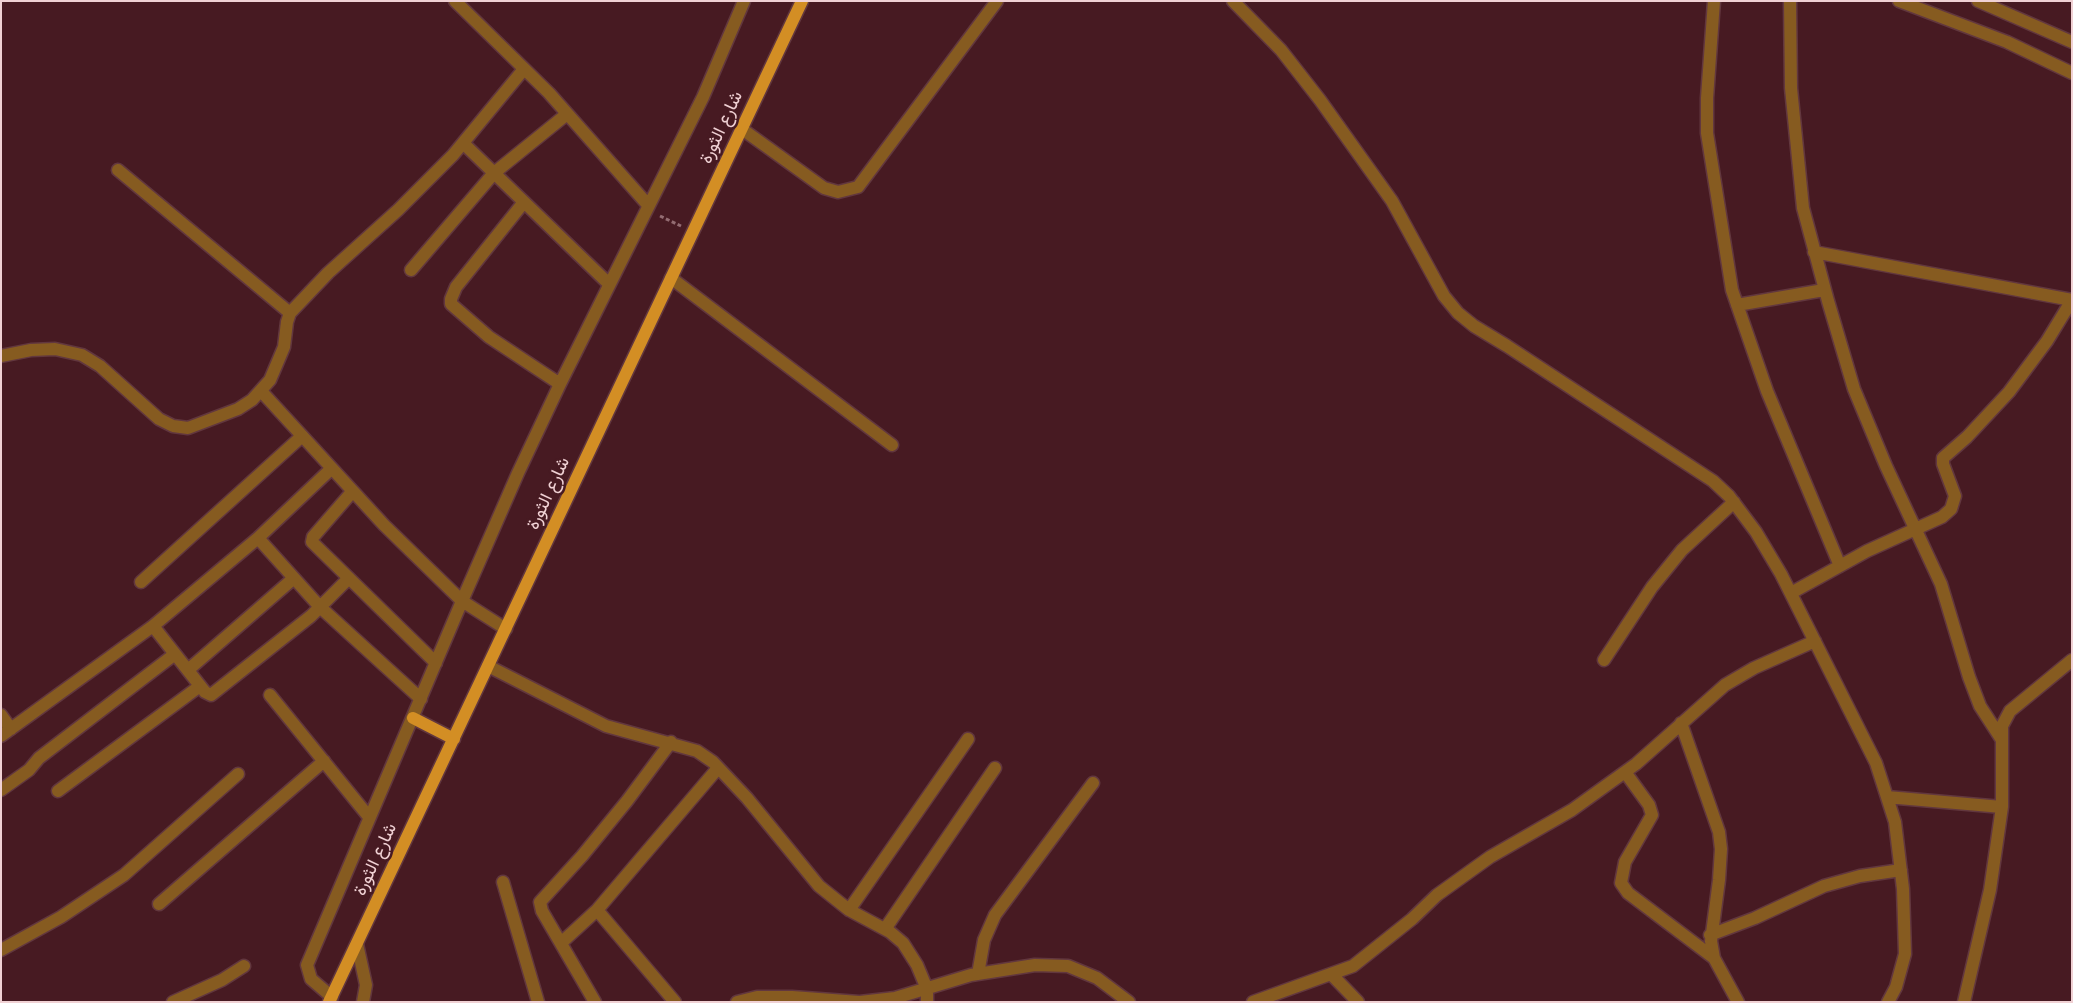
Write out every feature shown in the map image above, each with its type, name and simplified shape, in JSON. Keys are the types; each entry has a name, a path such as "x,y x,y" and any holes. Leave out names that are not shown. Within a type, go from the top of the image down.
{"main road":[{"name":"شارع الثورة","path":"330,1000 802,1"},
{"path":"412,718 454,740"}],"street":[{"path":"455,1 567,114 647,208"},
{"path":"330,1000 311,979 307,965 518,474 609,284 703,97 744,1"},
{"path":"742,128 824,188 838,192 858,187 998,1"},
{"path":"1233,1 1281,50 1320,100 1392,201 1444,296 1458,313 1474,326 1713,481 1734,502 1756,532 1815,641 1876,763 1895,822 1905,954 1896,987 1888,1002"},
{"path":"1714,1 1707,98 1707,133 1732,290 1767,391 1840,566"},
{"path":"1790,1 1791,88 1803,208 1824,290 1854,389 1886,466 1941,584 1956,628 1969,677 1980,706 2002,740"},
{"path":"1899,1 2007,42 2072,73"},
{"path":"1978,1 2072,42"},
{"path":"1,356 31,350 55,349 82,355 100,366 160,419 173,426 188,428 238,409 262,391 270,380 284,347 290,313 328,273 398,210 463,143 524,69"},
{"path":"411,270 494,173 567,114"},
{"path":"463,143 609,284"},
{"path":"118,170 290,313"},
{"path":"524,202 456,287 450,299 451,304 489,337 560,384"},
{"path":"1790,593 1942,516 1950,509 1955,496 1943,464 1943,458 2009,392 2046,341 2072,300 1814,252"},
{"path":"672,278 892,445"},
{"path":"1737,305 1824,290"},
{"path":"262,391 384,525 462,601 506,629"},
{"path":"141,582 301,436"},
{"path":"1,715 6,733 153,626 258,538 331,469"},
{"path":"352,492 312,540 436,662"},
{"path":"1604,660 1652,587 1682,550 1734,502"},
{"path":"258,538 320,607 421,698"},
{"path":"188,670 294,578"},
{"path":"153,626 200,686 209,695 214,694 320,607 349,578"},
{"path":"1253,1002 1332,975 1368,957 1437,895 1490,857 1572,810 1625,772 1725,685 1754,668 1815,641"},
{"path":"1,790 30,770 39,758 175,654"},
{"path":"1964,1002 1990,890 2002,807 2002,726 2010,711 2072,660"},
{"path":"488,666 606,726 671,742 697,751 718,768 819,886 849,910 885,929 903,943 911,954 927,995"},
{"path":"58,791 200,686"},
{"path":"270,695 370,817"},
{"path":"1681,723 1719,832 1721,850 1719,880 1710,935 1714,958 1725,982 1738,1002"},
{"path":"849,910 968,739"},
{"path":"595,1002 540,902 599,835 671,742"},
{"path":"159,904 324,761"},
{"path":"561,943 597,910 718,768"},
{"path":"885,929 995,768"},
{"path":"1625,772 1649,805 1652,815 1625,862 1621,883 1628,893 1714,958"},
{"path":"1,950 68,912 124,875 238,774"},
{"path":"978,974 984,940 995,915 1093,783"},
{"path":"1887,797 2002,807"},
{"path":"1710,935 1755,918 1824,886 1860,876 1900,870"},
{"path":"503,882 538,1002"},
{"path":"597,910 674,1002"},
{"path":"357,944 366,985 362,1002"},
{"path":"737,1002 757,997 792,996 859,1002 927,995 978,974 1035,965 1068,966 1097,978 1129,1002"},
{"path":"173,1002 222,980 244,966"},
{"path":"1332,975 1358,1002"}],"path":[{"path":"647,208 693,232"}]}
